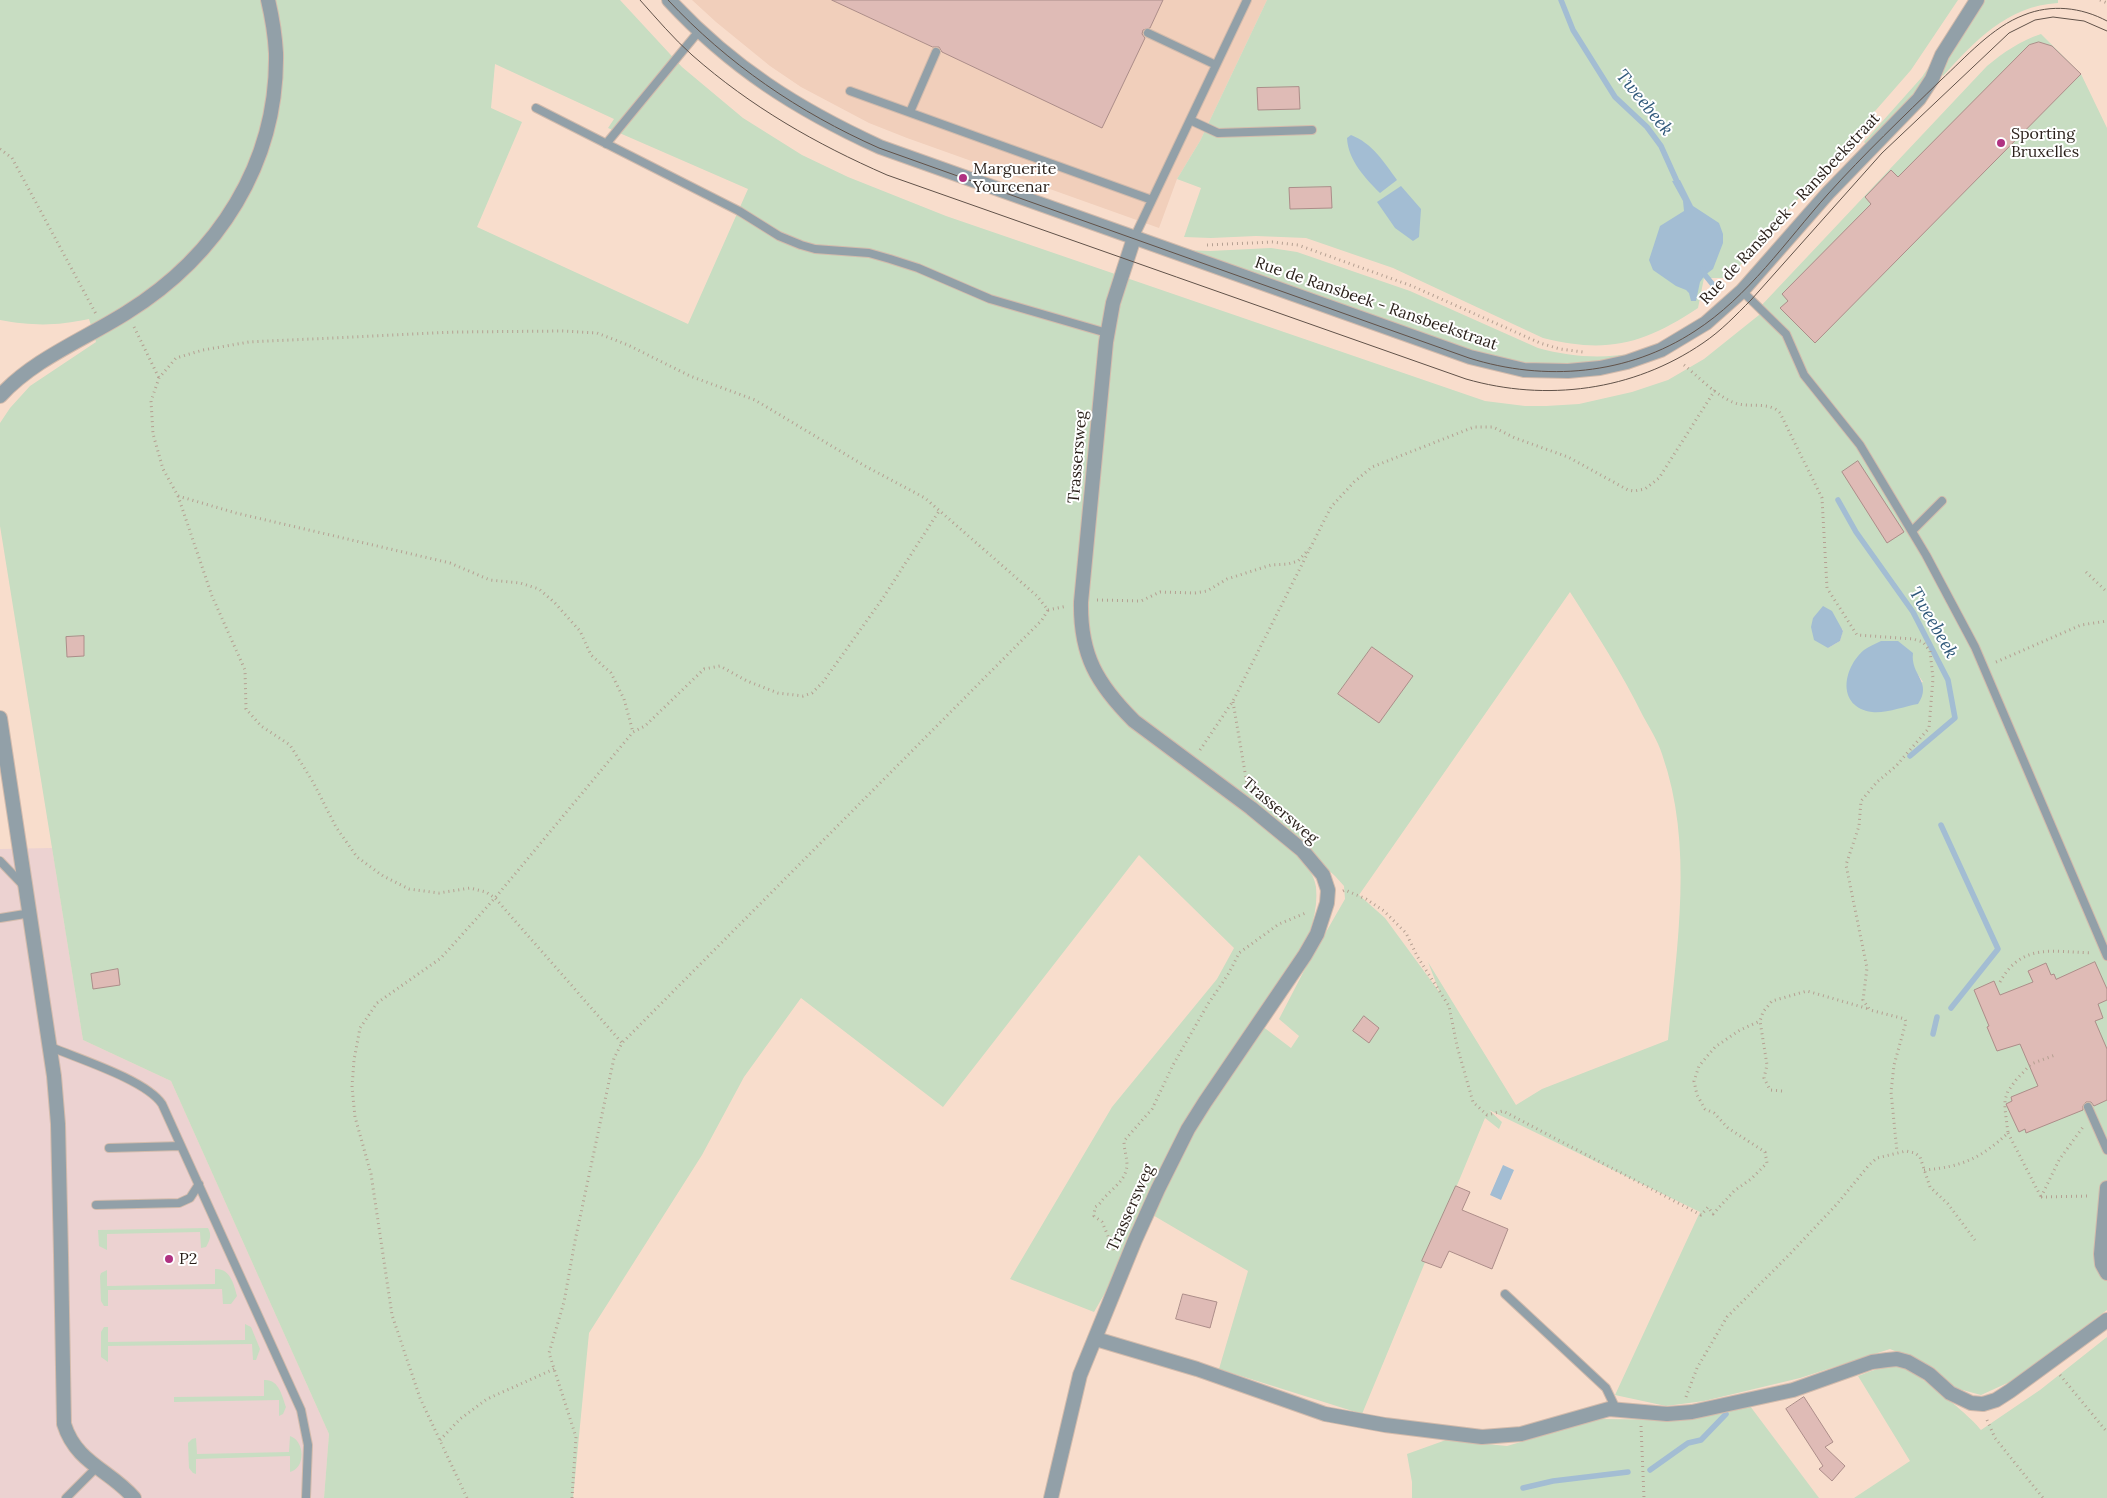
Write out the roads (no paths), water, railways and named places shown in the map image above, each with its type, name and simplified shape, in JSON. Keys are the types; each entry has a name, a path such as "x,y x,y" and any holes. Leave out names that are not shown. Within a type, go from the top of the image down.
{"street":[{"path":"0,396 30,368 103,327 173,280 200,253 230,215 253,171 263,143 274,92 276,52 268,0"},
{"name":"Rue de Ransbeek - Ransbeekstraat","path":"669,0 699,31 763,83 791,102 847,132 917,161 1470,357 1524,370 1584,370 1627,362 1648,355 1694,331 1720,312 1742,291 1828,193 1926,90 1942,55 1977,0"},
{"name":"Trassersweg","path":"1051,1498 1080,1375 1135,1240 1188,1129 1305,955 1317,934 1327,903 1328,890 1323,875 1315,863 1302,850 1251,808 1134,721 1101,685 1085,649 1081,632 1081,602 1108,333 1113,303 1134,238"},
{"path":"0,718 2,742 31,913 51,1047 58,1134 64,1424 68,1437 77,1452 126,1489 134,1498"},
{"path":"2106,1192 2101,1254 2102,1264 2107,1273"},
{"path":"1096,1339 1198,1369 1310,1410 1404,1428 1482,1437 1510,1436 1596,1411 1616,1409 1679,1413 1793,1390 1872,1362 1898,1359 1918,1367 1960,1399 1971,1403 1983,1404 1996,1400 2010,1391 2107,1320"}],"lane":[{"path":"1134,238 1247,0"},
{"path":"606,144 699,31"},
{"path":"1148,33 1216,65"},
{"path":"910,112 936,52"},
{"path":"850,90 1152,200"},
{"path":"536,108 739,211 779,236 801,245 815,249 869,253 883,257 918,268 990,299 1108,333"},
{"path":"1190,120 1218,133 1312,130"},
{"path":"1742,291 1786,334 1804,375 1860,445 1912,531 1984,667 2106,955"},
{"path":"1912,531 1942,501"},
{"path":"0,861 27,889"},
{"path":"0,918 31,913"},
{"path":"51,1047 148,1089 162,1104 301,1410 308,1445 306,1498"},
{"path":"2088,1107 2107,1150"},
{"path":"108,1148 181,1146"},
{"path":"96,1205 179,1203 190,1198 199,1184"},
{"path":"1505,1294 1606,1388 1616,1409"},
{"path":"66,1498 96,1468"}],"water":[{"path":"1351,135 1371,148 1397,180 1380,193 1363,175 1350,154 1347,138"},
{"path":"1680,180 1693,206 1719,223 1723,234 1723,243 1713,269 1700,282 1696,301 1691,301 1686,290 1676,286 1653,270 1649,260 1660,226 1684,211 1683,201 1672,181"},
{"path":"1401,186 1421,209 1419,237 1413,241 1395,228 1377,202"},
{"path":"1823,606 1832,611 1843,631 1840,641 1828,648 1814,640 1811,627 1813,618"},
{"path":"1881,641 1898,641 1913,653 1913,661 1923,690 1918,704 1889,711 1872,712 1861,709 1853,703 1848,695 1847,686 1851,667 1864,650"},
{"path":"1503,1165 1514,1170 1501,1200 1490,1195"}],"waterway":[{"name":"Tweebeek","path":"1561,0 1573,30 1615,97 1647,127 1661,146 1679,186"},
{"name":"Tweebeek","path":"1703,269 1705,275 1714,286"},
{"name":"Tweebeek","path":"1838,500 1856,532 1913,612 1948,680 1955,718 1910,756"},
{"name":"Tweebeek","path":"1941,825 1998,949 1951,1008"},
{"name":"Tweebeek","path":"1933,1034 1937,1017"},
{"name":"Tweebeek","path":"1650,1470 1688,1443 1701,1440 1726,1414"},
{"path":"1523,1488 1553,1481 1628,1472"}],"tram line":[{"path":"640,0 685,49 737,91 785,123 887,175 1466,379 1496,386 1527,390 1588,388 1618,382 1648,372 1676,359 1703,343 1722,328 1751,300 1882,153 2009,33 2035,20 2053,17 2084,21 2107,31"},
{"path":"668,0 715,45 766,84 820,119 879,148 1469,358 1498,366 1556,372 1614,365 1642,357 1669,346 1714,317 1732,302 1766,267 1828,194 1870,150 1970,52 2001,27 2024,15 2055,8 2076,10 2107,21"}],"place":[{"name":"Sporting Bruxelles","path":"2001,143"},
{"name":"Marguerite Yourcenar","path":"963,178"},
{"name":"P2","path":"169,1259"}]}
